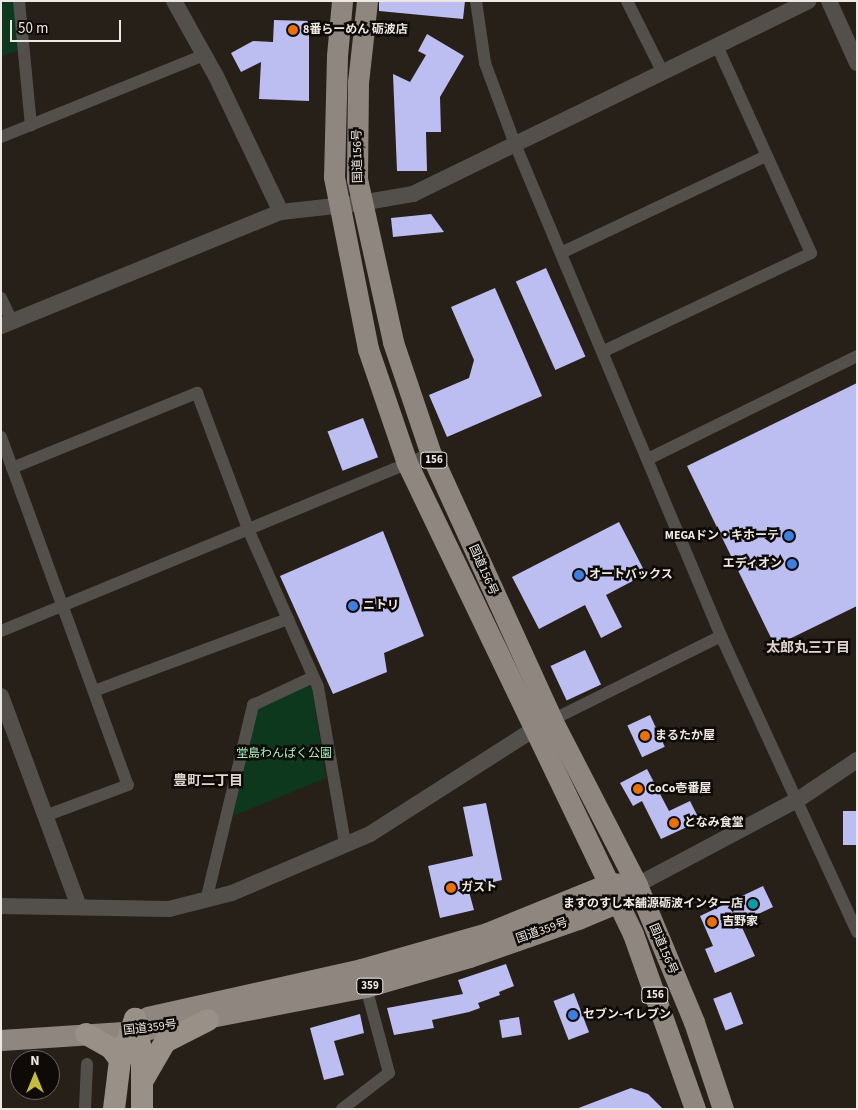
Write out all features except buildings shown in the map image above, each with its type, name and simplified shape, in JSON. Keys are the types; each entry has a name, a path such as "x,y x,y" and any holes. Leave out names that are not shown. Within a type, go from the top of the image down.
{"highway":[{"name":"国道156号","path":"342,1 334,177 338,206 368,349 407,463 543,724 636,885 694,1022 723,1109"},
{"name":"国道156号","path":"367,1 358,82 357,179 393,342 431,454 619,902 695,1109"},
{"name":"国道359号","path":"1,1040 134,1028 361,969 487,933 610,883 636,885"},
{"name":"国道359号","path":"53,1035 86,1034 208,1020 366,987 469,957 619,902 636,885"},
{"path":"143,1080 165,1042 208,1020"},
{"path":"114,1109 120,1060 134,1028"},
{"path":"134,1028 143,1080 142,1109"},
{"path":"86,1034 111,1048 120,1060"}],"street":[{"path":"19,1 31,125"},
{"path":"174,1 204,54 281,212"},
{"path":"476,1 485,63 516,144 563,252 721,636 799,799 857,932"},
{"path":"627,1 663,73"},
{"path":"1,298 6,324 281,212 361,204 413,194 808,1"},
{"path":"829,1 857,63"},
{"path":"604,351 811,253 717,46"},
{"path":"1,138 204,54"},
{"path":"563,252 766,156"},
{"path":"648,459 857,356"},
{"path":"12,468 197,393 248,529 313,677 345,844"},
{"path":"1,437 128,785 45,816"},
{"path":"1,630 431,454"},
{"path":"94,691 288,619"},
{"path":"1,906 169,909 206,901 370,834 543,724 721,636"},
{"path":"206,901 253,705 313,677"},
{"path":"1,696 79,907"},
{"path":"636,885 799,799 857,760"},
{"path":"342,1109 389,1074 366,987"},
{"path":"85,1109 87,1064"}],"green space":[{"path":"1,1 15,1 19,50 1,57"},
{"name":"堂島わんぱく公園","path":"311,683 326,778 233,816 256,708"}],"place":[{"name":"8番らーめん 砺波店","path":"293,30"},
{"name":"MEGAドン・キホーテ","path":"789,536"},
{"name":"エディオン","path":"792,564"},
{"name":"オートバックス","path":"579,575"},
{"name":"ニトリ","path":"353,606"},
{"name":"まるたか屋","path":"645,736"},
{"name":"CoCo壱番屋","path":"638,789"},
{"name":"となみ食堂","path":"674,823"},
{"name":"ガスト","path":"451,888"},
{"name":"ますのすし本舗源砺波インター店","path":"753,904"},
{"name":"吉野家","path":"712,922"},
{"name":"セブン-イレブン","path":"573,1015"}],"district":[{"name":"太郎丸三丁目","path":"808,648"},
{"name":"豊町二丁目","path":"208,781"}]}
